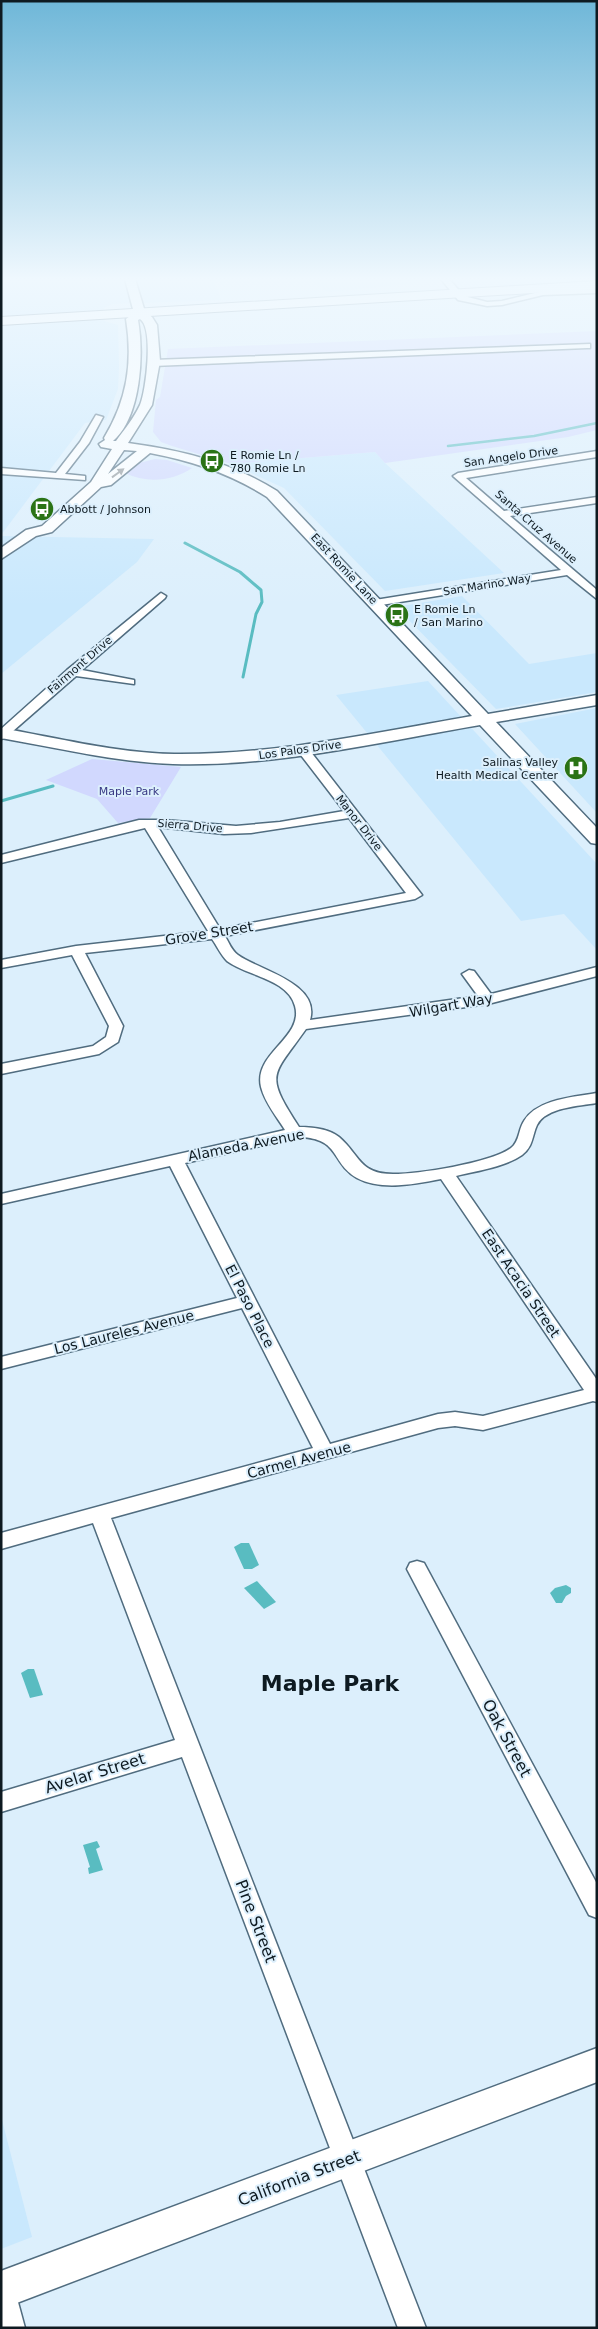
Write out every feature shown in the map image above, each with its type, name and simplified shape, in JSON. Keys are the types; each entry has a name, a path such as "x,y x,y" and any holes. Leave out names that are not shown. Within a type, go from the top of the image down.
{"main road":[{"path":"97,484 133,388"},
{"path":"147,388 142,412 150,440 150,452"},
{"path":"69,490 82,478 93,461 112,445 142,412"},
{"name":"East Romie Lane","path":"112,445 196,460 244,478 272,494 597,839"},
{"path":"150,452 156,456 196,460"},
{"path":"1,555 31,533 46,529 97,484 106,482 150,452"},
{"path":"31,533 30,526 43,514"},
{"name":"Los Palos Drive","path":"2,733 103,753 158,758 235,758 303,750 597,700"},
{"name":"California Street","path":"1,2290 597,2065"}],"street":[{"path":"59,475 84,443 99,417"},
{"name":"San Angelo Drive","path":"458,476 597,454"},
{"path":"1,470 82,478"},
{"name":"Santa Cruz Avenue","path":"458,476 597,596"},
{"path":"502,514 597,500"},
{"name":"San Marino Way","path":"376,603 569,572"},
{"name":"Fairmont Drive","path":"2,733 161,596"},
{"path":"71,672 130,682"},
{"name":"Manor Drive","path":"303,750 415,894"},
{"name":"Sierra Drive","path":"1,859 127,826 149,823 244,829 278,826 351,814"},
{"path":"149,823 230,956 236,961 279,980 294,992 303,1008 302,1025 298,1032 276,1055 268,1080 272,1095 294,1132"},
{"name":"Grove Street","path":"1,964 76,950 216,934 415,894"},
{"path":"1,1069 94,1051 105,1047 114,1038 116,1026 76,950"},
{"name":"Wilgart Way","path":"302,1025 415,1012 488,1000 551,985 597,971"},
{"path":"469,974 488,1000"},
{"name":"Alameda Avenue","path":"1,1199 294,1132 319,1134 334,1140 340,1145 357,1169 375,1180 403,1180 445,1172 511,1155 525,1143 530,1123 538,1114 548,1109 597,1098"},
{"name":"El Paso Place","path":"175,1159 325,1453"},
{"name":"East Acacia Street","path":"445,1172 596,1394"},
{"name":"Los Laureles Avenue","path":"1,1362 247,1301"},
{"name":"Carmel Avenue","path":"1,1541 438,1421 455,1419 482,1423 596,1394"},
{"name":"Pine Street","path":"100,1514 412,2328"},
{"name":"Oak Street","path":"417,1569 597,1907"},
{"name":"Avelar Street","path":"1,1802 189,1745"},
{"path":"1,2290 10,2328"}],"shaded area":[{"path":"1,388 118,388 106,420 85,423 1,535"},
{"path":"375,452 504,573 385,591 284,488 231,464"},
{"path":"1,536 154,539 137,562 1,674"},
{"path":"462,596 529,664 597,653 597,692 496,709 396,607"},
{"path":"428,681 597,864 597,950 564,914 521,921 336,695"},
{"name":"Salinas Valley Health Medical Center","path":"597,708 597,813 515,724"},
{"path":"241,1543 249,1543 259,1565 252,1569 244,1569 234,1547"},
{"path":"257,1581 276,1602 264,1609 244,1588"},
{"path":"566,1585 571,1588 571,1593 566,1596 562,1603 556,1603 550,1593 555,1588"},
{"path":"28,1669 34,1669 43,1695 30,1698 21,1673"},
{"path":"97,1841 100,1847 96,1849 103,1870 89,1874 88,1868 90,1867 83,1845"},
{"path":"1,2116 32,2237 1,2249"}],"green space":[{"path":"162,388 597,388 597,430 568,437 385,463 375,452 231,464 161,442 153,432 156,400 160,397"},
{"path":"155,459 167,460 192,468 177,476 160,480 142,479 125,473 139,463"},
{"name":"Maple Park","path":"92,759 181,767 150,818 118,823 97,799 46,780"}],"waterway":[{"path":"448,446 534,436 597,423"},
{"path":"185,543 240,572 261,590 262,602 256,614 243,677"},
{"path":"1,801 53,786"}],"place":[{"name":"E Romie Ln / 780 Romie Ln","path":"212,461"},
{"name":"Abbott / Johnson","path":"42,509"},
{"name":"E Romie Ln / San Marino","path":"397,615"},
{"name":"Salinas Valley Health Medical Center","path":"576,768"}],"district":[{"name":"Maple Park","path":"330,1683"}]}
